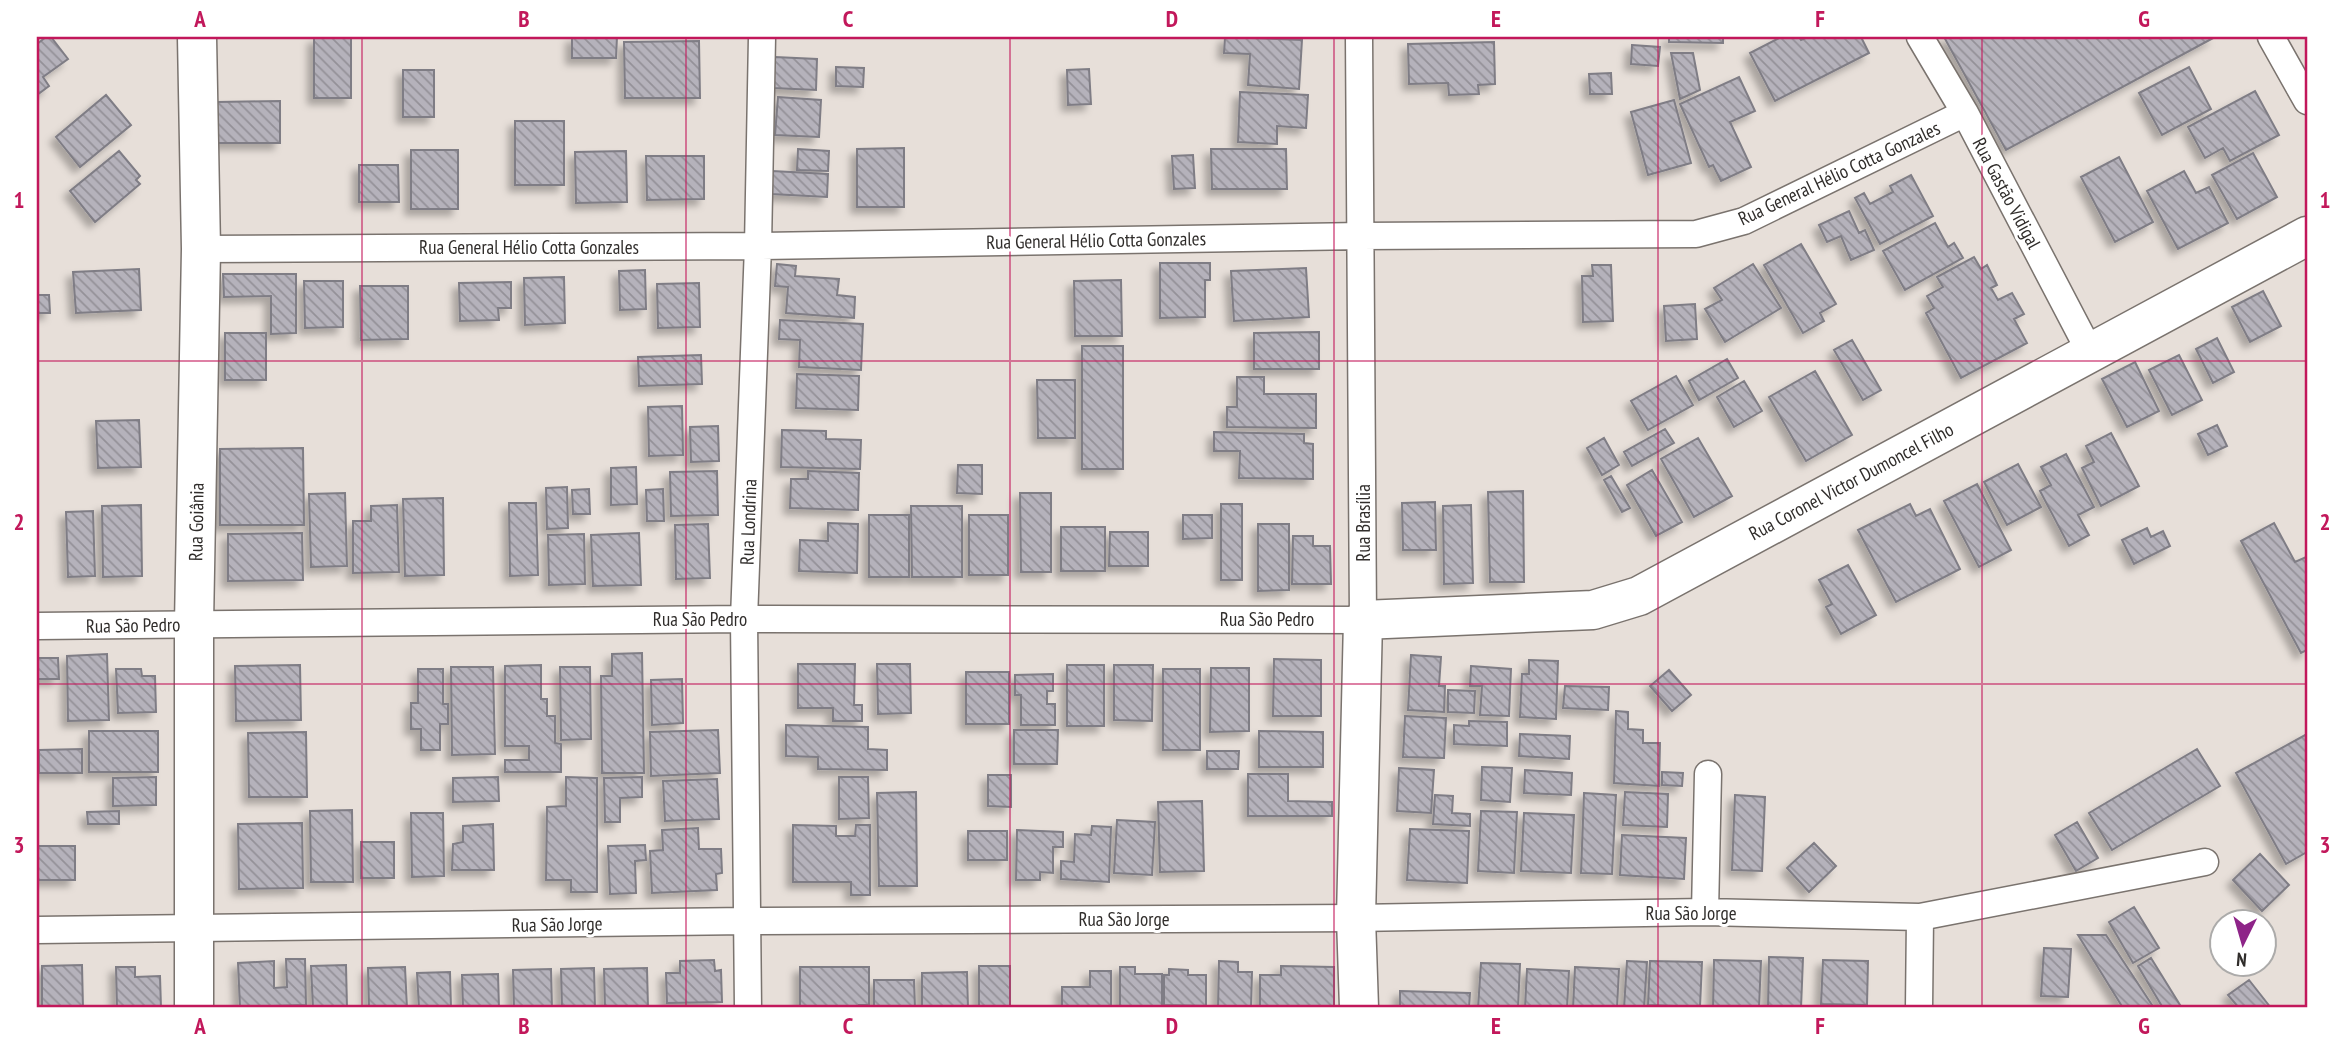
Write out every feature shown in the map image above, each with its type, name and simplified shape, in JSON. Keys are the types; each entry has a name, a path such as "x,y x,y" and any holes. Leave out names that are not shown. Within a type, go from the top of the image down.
{"street":[{"name":"Rua Goiânia","path":"194,1008 194,624 201,249 197,37"},
{"name":"Rua Londrina","path":"748,1008 744,619 758,246 762,37"},
{"name":"Rua Brasília","path":"1359,37 1363,620 1356,918 1359,1008"},
{"name":"Rua Gastão Vidigal","path":"1920,37 1965,113 2090,352"},
{"path":"2271,37 2307,101"},
{"name":"Rua General Hélio Cotta Gonzales","path":"201,249 758,246 1362,236 1696,234 1744,221 1965,113"},
{"name":"Rua Coronel Victor Dumoncel Filho","path":"1363,620 1592,610 1639,596 2307,236"},
{"name":"Rua São Pedro","path":"37,626 744,619 1363,620"},
{"path":"1705,912 1708,774"},
{"name":"Rua São Jorge","path":"37,930 747,921 1356,918 1705,912 1920,917 2205,862"},
{"path":"1919,1008 1920,917"}],"building":[{"path":"46,37 51,37 68,59 43,77 49,86 37,95 37,44"},
{"path":"572,37 617,37 616,58 572,58"},
{"path":"1225,37 1302,40 1299,89 1248,85 1250,54 1224,53"},
{"path":"1669,37 1723,37 1723,43 1669,42"},
{"path":"1781,37 1799,37 1801,40 1808,37 1861,37 1869,53 1775,101 1750,53"},
{"path":"1944,37 2215,37 2006,150"},
{"path":"314,38 351,38 351,98 314,98"},
{"path":"699,41 700,98 625,98 624,42"},
{"path":"1494,42 1495,84 1478,85 1479,94 1449,95 1448,83 1409,84 1408,44"},
{"path":"1632,45 1660,47 1658,66 1631,64"},
{"path":"1671,53 1693,53 1700,90 1680,99"},
{"path":"775,57 817,59 816,90 773,88"},
{"path":"836,67 864,68 863,87 836,86"},
{"path":"2189,67 2211,109 2162,135 2139,93"},
{"path":"1089,69 1091,104 1068,105 1067,70"},
{"path":"403,70 434,70 434,117 403,117"},
{"path":"1611,73 1612,94 1590,94 1589,74"},
{"path":"1739,77 1755,111 1730,122 1751,167 1721,181 1713,165 1709,167 1680,104"},
{"path":"2255,91 2279,135 2230,161 2223,148 2205,158 2188,127"},
{"path":"1240,92 1308,95 1306,128 1277,126 1277,144 1238,142"},
{"path":"106,95 131,125 80,167 56,137"},
{"path":"778,97 821,100 819,137 775,135"},
{"path":"1674,100 1691,163 1648,175 1631,112"},
{"path":"280,101 280,143 217,143 217,102"},
{"path":"515,121 564,121 564,185 515,185"},
{"path":"904,148 904,207 857,207 857,149"},
{"path":"798,149 829,151 828,171 797,170"},
{"path":"1211,149 1286,149 1287,189 1212,189"},
{"path":"411,150 458,150 458,209 411,209"},
{"path":"119,151 140,176 136,180 140,184 95,222 70,191"},
{"path":"626,151 627,202 576,203 575,152"},
{"path":"2253,153 2277,197 2237,219 2212,175"},
{"path":"1193,155 1195,188 1174,189 1172,156"},
{"path":"646,156 704,156 704,199 647,200"},
{"path":"2119,157 2153,222 2115,242 2081,177"},
{"path":"359,165 398,165 399,202 359,202"},
{"path":"772,171 828,174 827,197 771,194"},
{"path":"2184,171 2196,193 2209,187 2228,223 2178,249 2147,191"},
{"path":"1911,175 1933,216 1880,244 1855,198 1864,193 1870,204 1893,192 1890,186"},
{"path":"1849,211 1859,233 1865,230 1874,250 1851,260 1841,236 1827,242 1819,225"},
{"path":"1935,223 1948,247 1954,243 1963,258 1905,290 1883,251"},
{"path":"1801,244 1836,304 1820,313 1824,321 1803,333 1764,265"},
{"path":"1974,257 1981,269 1987,265 1997,285 1991,288 1998,300 2012,293 2024,314 2014,319 2027,343 1961,378 1926,313 1934,308 1927,296 1943,287 1937,277"},
{"path":"1160,263 1210,263 1210,280 1205,280 1205,317 1160,318"},
{"path":"777,264 796,266 795,276 839,279 837,295 855,297 854,318 786,313 788,287 775,286"},
{"path":"1753,264 1781,308 1725,342 1705,309 1722,300 1714,288"},
{"path":"1592,265 1611,265 1613,321 1583,322 1582,276 1593,276"},
{"path":"1306,268 1309,317 1234,321 1231,271"},
{"path":"139,269 141,310 76,313 73,272"},
{"path":"645,270 646,309 620,310 619,271"},
{"path":"223,274 296,274 296,333 271,334 271,296 224,297"},
{"path":"564,277 565,323 525,325 524,278"},
{"path":"1121,280 1122,336 1075,336 1074,281"},
{"path":"304,281 343,281 343,327 305,328"},
{"path":"511,282 511,308 498,308 499,320 460,321 459,283"},
{"path":"699,283 700,327 658,328 657,284"},
{"path":"360,286 408,286 408,339 361,340"},
{"path":"2263,291 2281,326 2250,342 2232,307"},
{"path":"37,295 49,295 50,313 37,313"},
{"path":"1695,304 1697,339 1666,341 1664,306"},
{"path":"780,320 863,324 861,370 799,367 800,340 779,339"},
{"path":"1319,332 1319,369 1254,369 1254,333"},
{"path":"225,333 266,333 266,380 225,380"},
{"path":"2217,338 2234,372 2213,383 2196,349"},
{"path":"1852,340 1881,390 1863,400 1834,350"},
{"path":"1082,346 1123,346 1123,469 1082,469"},
{"path":"701,355 702,384 639,386 638,357"},
{"path":"2179,355 2202,400 2172,415 2149,370"},
{"path":"1727,359 1738,378 1699,400 1689,381"},
{"path":"2135,362 2159,411 2127,427 2102,379"},
{"path":"1815,371 1852,435 1806,461 1769,397"},
{"path":"797,374 859,376 858,410 796,408"},
{"path":"1676,376 1693,405 1648,430 1631,401"},
{"path":"1237,377 1264,377 1264,394 1316,394 1316,428 1227,427 1227,407 1237,407"},
{"path":"1037,380 1075,380 1075,438 1038,438"},
{"path":"1744,381 1762,411 1734,427 1717,397"},
{"path":"682,406 683,455 649,456 648,407"},
{"path":"139,420 141,467 98,468 96,421"},
{"path":"2217,425 2227,446 2208,455 2198,434"},
{"path":"718,426 719,461 691,462 690,427"},
{"path":"1665,429 1674,443 1632,466 1624,452"},
{"path":"782,430 826,431 826,439 861,440 860,469 781,467"},
{"path":"1214,432 1304,434 1304,443 1313,444 1313,479 1239,478 1240,451 1214,451"},
{"path":"2111,433 2139,486 2101,506 2082,468 2094,462 2086,446"},
{"path":"1604,438 1619,465 1602,475 1587,448"},
{"path":"1698,438 1732,496 1694,517 1661,459"},
{"path":"303,448 304,525 220,525 220,449"},
{"path":"2066,454 2094,507 2078,515 2089,535 2069,546 2040,491 2051,485 2041,467"},
{"path":"2018,464 2041,507 2007,525 1984,482"},
{"path":"958,465 982,465 982,494 957,493"},
{"path":"636,467 637,504 611,505 611,468"},
{"path":"1652,470 1682,522 1656,536 1627,485"},
{"path":"717,471 718,515 671,516 670,472"},
{"path":"808,471 859,473 858,510 790,508 791,479 808,479"},
{"path":"1611,476 1630,508 1622,512 1604,480"},
{"path":"1977,484 2011,550 1979,567 1944,501"},
{"path":"567,487 568,528 547,529 546,488"},
{"path":"589,489 590,514 573,514 572,490"},
{"path":"663,489 664,521 647,521 646,490"},
{"path":"1523,491 1524,582 1490,582 1488,492"},
{"path":"345,493 347,566 311,567 309,494"},
{"path":"1020,493 1051,493 1051,572 1021,572"},
{"path":"443,498 444,575 405,576 403,499"},
{"path":"1435,502 1436,550 1403,550 1402,503"},
{"path":"509,503 536,503 538,575 510,576"},
{"path":"1221,504 1242,504 1242,580 1221,580"},
{"path":"1910,504 1916,516 1930,509 1960,569 1896,602 1858,530"},
{"path":"141,505 142,576 103,577 102,506"},
{"path":"397,505 399,572 353,573 353,521 371,521 371,506"},
{"path":"1471,505 1473,583 1444,584 1443,506"},
{"path":"911,506 962,506 962,577 912,577"},
{"path":"93,511 95,576 68,577 66,512"},
{"path":"869,515 909,515 909,577 869,577"},
{"path":"969,515 1008,515 1008,575 969,575"},
{"path":"1183,515 1212,515 1212,538 1183,539"},
{"path":"828,523 858,524 857,573 799,571 800,540 828,541"},
{"path":"2274,523 2295,562 2306,557 2307,560 2307,650 2301,653 2241,541"},
{"path":"708,524 710,578 676,579 675,525"},
{"path":"1258,524 1289,524 1289,590 1258,591"},
{"path":"1061,527 1105,527 1105,571 1061,571"},
{"path":"2147,528 2151,537 2163,531 2170,546 2134,564 2122,540"},
{"path":"1110,532 1148,532 1148,566 1109,566"},
{"path":"302,533 303,580 228,581 228,534"},
{"path":"639,533 641,585 593,586 591,535"},
{"path":"584,534 585,584 549,585 548,535"},
{"path":"1293,536 1313,536 1313,546 1330,546 1331,584 1292,584"},
{"path":"1848,565 1876,615 1841,634 1826,607 1832,604 1819,580"},
{"path":"642,653 644,773 602,773 601,676 612,676 612,654"},
{"path":"107,654 109,720 68,721 67,656"},
{"path":"1411,655 1441,657 1439,686 1445,686 1444,712 1408,710"},
{"path":"37,658 58,658 59,679 37,679"},
{"path":"1274,659 1321,660 1321,716 1273,716"},
{"path":"1529,660 1558,661 1556,719 1520,717 1522,674 1529,674"},
{"path":"798,664 855,664 854,705 862,705 862,721 833,721 833,708 798,708"},
{"path":"877,664 910,664 911,713 878,714"},
{"path":"300,665 301,720 236,721 235,666"},
{"path":"541,665 541,699 547,699 547,716 555,716 555,743 561,744 561,772 505,772 505,760 529,760 529,746 505,746 505,666"},
{"path":"1067,665 1104,665 1104,726 1067,726"},
{"path":"1114,665 1153,665 1152,721 1114,720"},
{"path":"1471,666 1511,669 1509,716 1480,715 1482,686 1470,686"},
{"path":"451,667 493,667 495,754 452,755"},
{"path":"560,667 590,667 591,739 561,740"},
{"path":"1211,668 1249,668 1249,731 1210,732"},
{"path":"116,669 141,669 142,676 155,676 156,712 118,713"},
{"path":"418,669 443,669 443,704 448,704 448,724 440,724 440,750 421,750 421,729 411,729 411,703 418,703"},
{"path":"1163,669 1200,669 1200,750 1163,750"},
{"path":"1669,670 1691,695 1672,711 1650,686"},
{"path":"966,672 1009,672 1009,724 966,724"},
{"path":"1053,674 1053,691 1047,691 1047,704 1055,704 1055,725 1021,725 1021,695 1015,695 1015,675"},
{"path":"682,679 683,723 652,725 651,680"},
{"path":"1565,686 1609,687 1608,710 1563,708"},
{"path":"1448,690 1475,691 1474,713 1448,712"},
{"path":"1616,711 1628,712 1628,729 1643,730 1643,743 1660,743 1659,786 1614,783"},
{"path":"1405,716 1446,718 1444,758 1403,757"},
{"path":"1469,721 1507,722 1507,746 1454,744 1454,725 1469,726"},
{"path":"786,725 868,727 868,749 887,750 887,770 818,769 818,757 786,756"},
{"path":"718,730 720,773 651,776 650,732"},
{"path":"1014,730 1058,730 1057,764 1014,764"},
{"path":"89,731 158,731 158,772 89,772"},
{"path":"1259,731 1323,732 1323,767 1259,767"},
{"path":"306,732 307,797 249,797 248,733"},
{"path":"1520,734 1570,736 1569,759 1519,756"},
{"path":"2307,734 2307,852 2286,864 2236,773"},
{"path":"82,749 82,773 39,773 39,750"},
{"path":"2197,749 2220,786 2112,850 2089,813"},
{"path":"1207,751 1239,751 1238,769 1207,769"},
{"path":"1482,767 1512,768 1510,802 1481,800"},
{"path":"1399,768 1434,770 1431,813 1397,811"},
{"path":"1525,770 1572,773 1571,795 1524,793"},
{"path":"1662,772 1683,773 1682,786 1662,785"},
{"path":"1248,774 1288,774 1288,801 1332,802 1332,816 1248,816"},
{"path":"988,775 1011,775 1011,807 988,806"},
{"path":"156,777 156,805 113,806 113,778"},
{"path":"498,777 499,801 453,802 453,778"},
{"path":"566,777 597,778 597,892 571,892 571,880 546,880 547,807 566,806"},
{"path":"642,777 642,797 620,798 620,822 605,822 604,778"},
{"path":"839,777 868,777 869,818 839,819"},
{"path":"717,779 719,819 665,821 663,781"},
{"path":"916,792 917,886 879,886 877,793"},
{"path":"1625,792 1668,794 1667,827 1623,825"},
{"path":"1584,793 1616,795 1612,874 1581,873"},
{"path":"1435,795 1453,796 1452,813 1470,814 1470,826 1433,824"},
{"path":"1735,795 1765,797 1762,871 1732,870"},
{"path":"1202,801 1204,871 1160,872 1158,802"},
{"path":"352,810 353,882 311,882 310,811"},
{"path":"119,811 119,824 88,824 87,812"},
{"path":"1481,811 1517,812 1514,873 1478,871"},
{"path":"411,813 443,813 444,876 412,877"},
{"path":"1524,813 1574,815 1571,873 1521,871"},
{"path":"1117,820 1155,822 1152,875 1114,873"},
{"path":"2077,822 2098,858 2076,871 2055,835"},
{"path":"302,823 303,888 239,889 238,824"},
{"path":"493,824 494,870 452,870 453,844 463,842 463,826"},
{"path":"793,825 836,826 836,836 855,836 856,825 870,825 870,895 851,895 851,882 793,882"},
{"path":"1092,826 1111,827 1109,882 1061,879 1061,861 1074,862 1075,834 1091,835"},
{"path":"698,828 699,849 721,849 722,873 716,874 717,890 652,893 650,851 663,850 662,830"},
{"path":"1410,829 1469,831 1467,883 1407,880"},
{"path":"1017,830 1063,832 1063,847 1053,847 1053,873 1040,872 1040,880 1016,880"},
{"path":"968,831 1007,831 1007,860 968,860"},
{"path":"1622,835 1686,838 1684,879 1620,875"},
{"path":"361,842 394,842 394,878 361,878"},
{"path":"1814,843 1836,866 1809,892 1787,868"},
{"path":"645,845 646,860 635,861 636,893 610,894 608,846"},
{"path":"37,846 75,846 75,880 37,880"},
{"path":"2260,854 2289,885 2265,908 2259,908 2233,880"},
{"path":"2134,907 2159,948 2133,963 2109,922"},
{"path":"2078,935 2106,935 2154,1008 2123,1008"},
{"path":"2044,948 2071,949 2068,997 2041,996"},
{"path":"1769,957 1803,958 1801,1008 1768,1008"},
{"path":"2151,958 2180,1005 2175,1008 2163,1008 2138,966"},
{"path":"286,959 305,959 306,1005 240,1007 238,963 274,961 274,988 287,987"},
{"path":"714,960 715,971 721,970 722,1002 667,1003 666,973 680,973 680,961"},
{"path":"1714,960 1761,961 1759,1008 1713,1008"},
{"path":"1823,960 1868,961 1867,1005 1821,1004"},
{"path":"1219,961 1238,962 1238,972 1252,972 1251,1008 1218,1008"},
{"path":"1627,961 1647,962 1644,1008 1624,1008"},
{"path":"1650,961 1702,962 1700,1007 1648,1005"},
{"path":"1481,963 1520,964 1518,1008 1478,1008"},
{"path":"82,965 83,1008 42,1008 42,966"},
{"path":"346,965 347,1008 313,1008 311,966"},
{"path":"979,966 1010,966 1010,1008 979,1008"},
{"path":"1281,966 1334,967 1334,1008 1260,1008 1260,975 1281,975"},
{"path":"116,967 135,967 135,977 160,976 161,1008 117,1008"},
{"path":"405,967 407,1008 369,1008 368,968"},
{"path":"800,967 869,967 869,1005 859,1005 859,1008 800,1008"},
{"path":"1120,967 1135,967 1135,974 1162,974 1162,1008 1120,1008"},
{"path":"1575,967 1619,969 1617,1008 1573,1008"},
{"path":"594,968 595,1008 562,1008 561,969"},
{"path":"647,968 648,1008 605,1008 604,969"},
{"path":"551,969 552,1008 514,1008 513,970"},
{"path":"1169,969 1188,970 1188,975 1206,975 1206,1006 1164,1005 1164,975 1169,975"},
{"path":"1527,969 1569,971 1567,1008 1525,1008"},
{"path":"1090,971 1111,971 1111,1008 1062,1008 1062,987 1090,987"},
{"path":"450,972 451,1008 419,1008 417,973"},
{"path":"967,972 968,1008 922,1008 922,973"},
{"path":"498,974 499,1008 463,1008 462,975"},
{"path":"874,980 914,980 915,1008 874,1008"},
{"path":"2249,980 2271,1008 2239,1008 2228,995"},
{"path":"1400,991 1470,993 1469,1008 1400,1008"}]}
